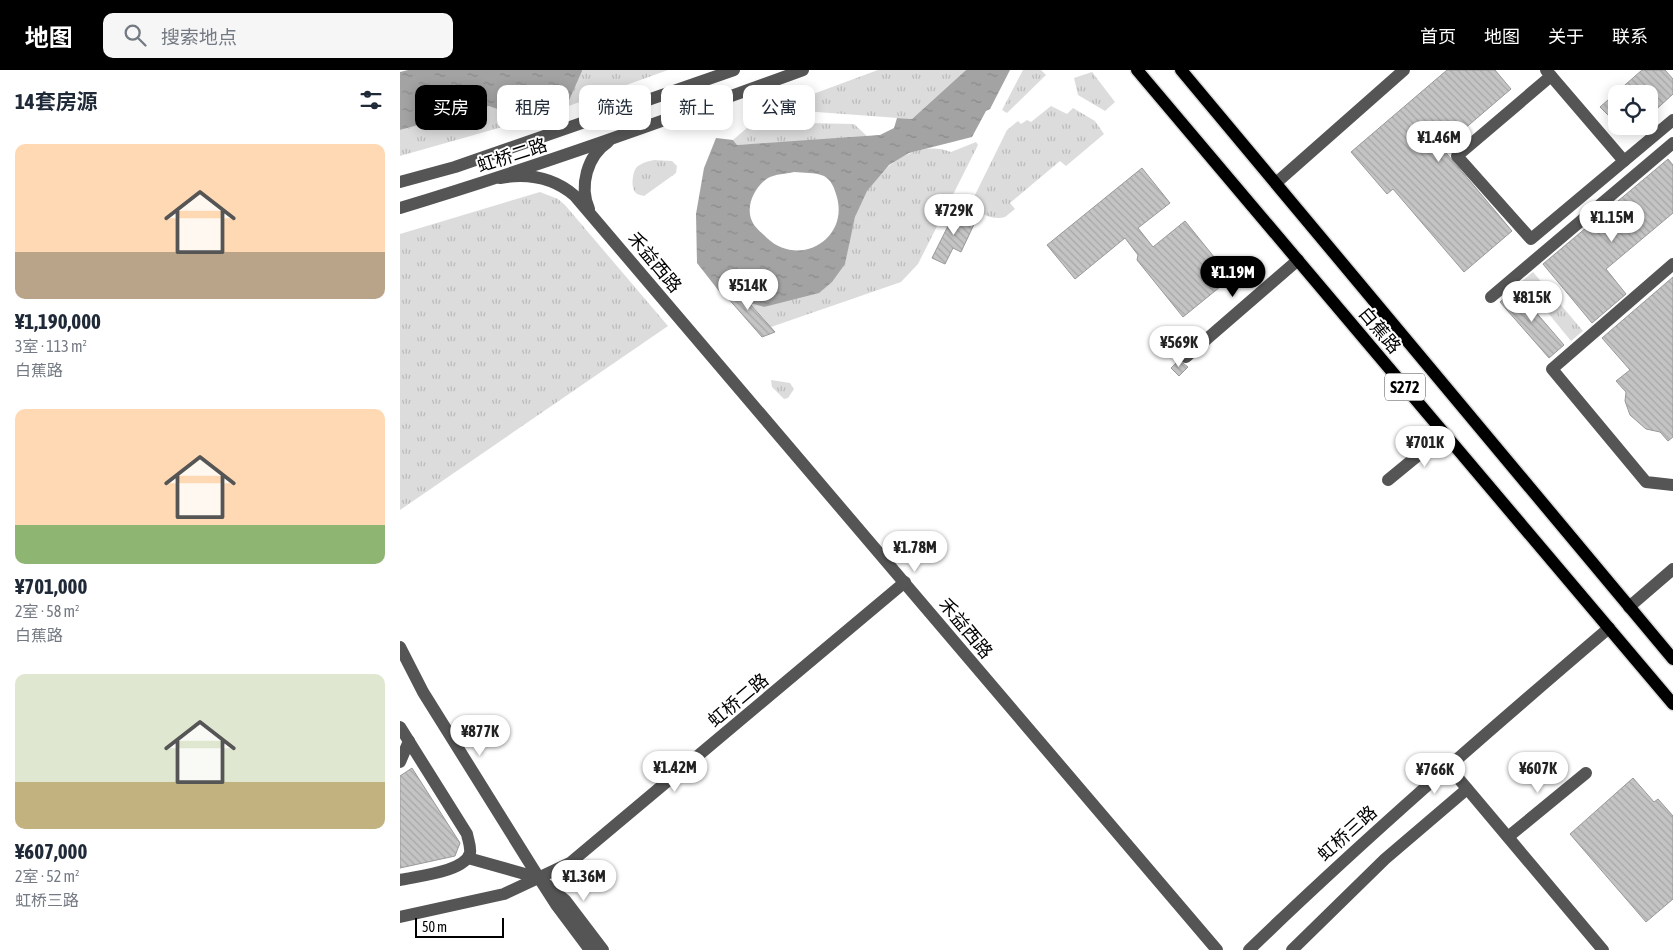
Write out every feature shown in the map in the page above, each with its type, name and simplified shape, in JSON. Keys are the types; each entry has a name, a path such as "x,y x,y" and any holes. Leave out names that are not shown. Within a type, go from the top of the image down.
{"main road":[{"name":"白蕉路","path":"1137,70 1673,704"},
{"name":"白蕉路","path":"1181,70 1673,659"}],"street":[{"name":"虹桥二路","path":"400,182 455,167 734,70"},
{"name":"虹桥二路","path":"400,208 500,178 612,140 802,70"},
{"path":"1276,183 1404,70"},
{"path":"1624,161 1549,73 1458,156 1531,240 1673,120"},
{"path":"591,214 585,195 587,172 600,150 612,140"},
{"path":"1491,297 1673,143"},
{"name":"禾益西路","path":"500,178 528,176 554,182 575,196 1217,950"},
{"path":"1186,357 1298,260"},
{"path":"1673,264 1552,369 1646,482 1673,485"},
{"path":"1388,480 1444,434"},
{"path":"1628,607 1673,569"},
{"name":"虹桥二路","path":"400,917 504,894 570,863 905,582"},
{"name":"虹桥三路","path":"1249,950 1337,865 1448,766 1609,628"},
{"path":"400,647 423,692 539,878 590,950"},
{"path":"400,727 467,834 470,846 468,858 459,866 400,880"},
{"path":"400,762 409,741"},
{"path":"1448,766 1603,950"},
{"path":"1508,837 1586,773"},
{"path":"1292,950 1385,859 1467,789"},
{"path":"468,858 539,878 565,900 603,950"}],"green space":[{"path":"582,70 668,70 627,85 579,85 579,102 569,106 569,100"},
{"path":"878,70 966,70 912,119 815,112 815,93"},
{"path":"1023,70 1041,70 1046,75 1007,113 1002,110"},
{"path":"1092,72 1115,102 1105,111 1078,95 1074,78"},
{"path":"1051,106 1067,114 1073,108 1095,121 1104,134 1066,166 1060,161 1010,203 1015,209 1005,217 991,217 970,205 1007,130 1018,121 1021,124 1027,120 1031,122"},
{"path":"487,107 497,107 497,128 400,156 400,130 415,126 415,130 487,130"},
{"path":"815,123 854,124 868,137 737,145 733,140 745,130 815,130"},
{"path":"976,142 978,145 918,264 901,282 771,327 750,303 764,307 845,264 853,226 862,198 874,180 893,163 915,151 939,149 951,152"},
{"path":"654,160 672,161 677,166 676,173 644,196 638,194 633,187 635,170 641,164"},
{"path":"540,192 558,199 565,205 668,326 400,510 400,234"},
{"path":"1533,272 1583,331 1571,341 1522,281"},
{"path":"771,380 790,383 794,389 788,398 784,399 772,387"}],"water":[{"path":"408,70 582,70 569,100 569,85 497,85 497,109 487,107 487,85 415,85 415,126 400,130 400,72"},
{"path":"966,70 1010,70 990,109 986,111 972,137 909,153 889,165 867,191 855,217 845,264 832,282 819,293 764,307 722,295 697,263 696,214 704,168 716,138 733,140 737,145 880,135 894,128 897,118 912,119","holes":["794,172 816,174 824,176 829,180 835,191 839,210 836,224 829,235 819,244 807,249 794,250 780,247 757,228 750,215 752,197 763,182 774,176"]}],"building":[{"path":"1447,70 1495,70 1511,89 1442,148 1512,231 1464,272 1393,189 1387,194 1351,152"},
{"path":"1642,70 1665,70 1673,79 1673,94 1658,108 1658,85 1625,85"},
{"path":"1608,100 1608,115 1600,107"},
{"path":"1668,159 1673,165 1673,213 1606,269 1626,294 1592,323 1543,264"},
{"path":"1142,168 1170,203 1138,228 1153,247 1185,221 1231,278 1183,317 1137,260 1138,255 1125,238 1075,279 1047,245"},
{"path":"956,210 976,220 961,252 953,248 945,264 932,258"},
{"path":"1673,277 1673,437 1668,441 1660,432 1646,429 1630,415 1625,401 1626,392 1616,381 1630,370 1602,338"},
{"path":"735,287 775,332 762,337 720,289"},
{"path":"1515,288 1564,345 1549,358 1500,302"},
{"path":"1179,360 1188,367 1179,376 1171,368"},
{"path":"412,768 460,843 455,856 400,868 400,776"},
{"path":"1633,778 1654,802 1658,799 1673,816 1673,899 1646,922 1570,834"}]}
